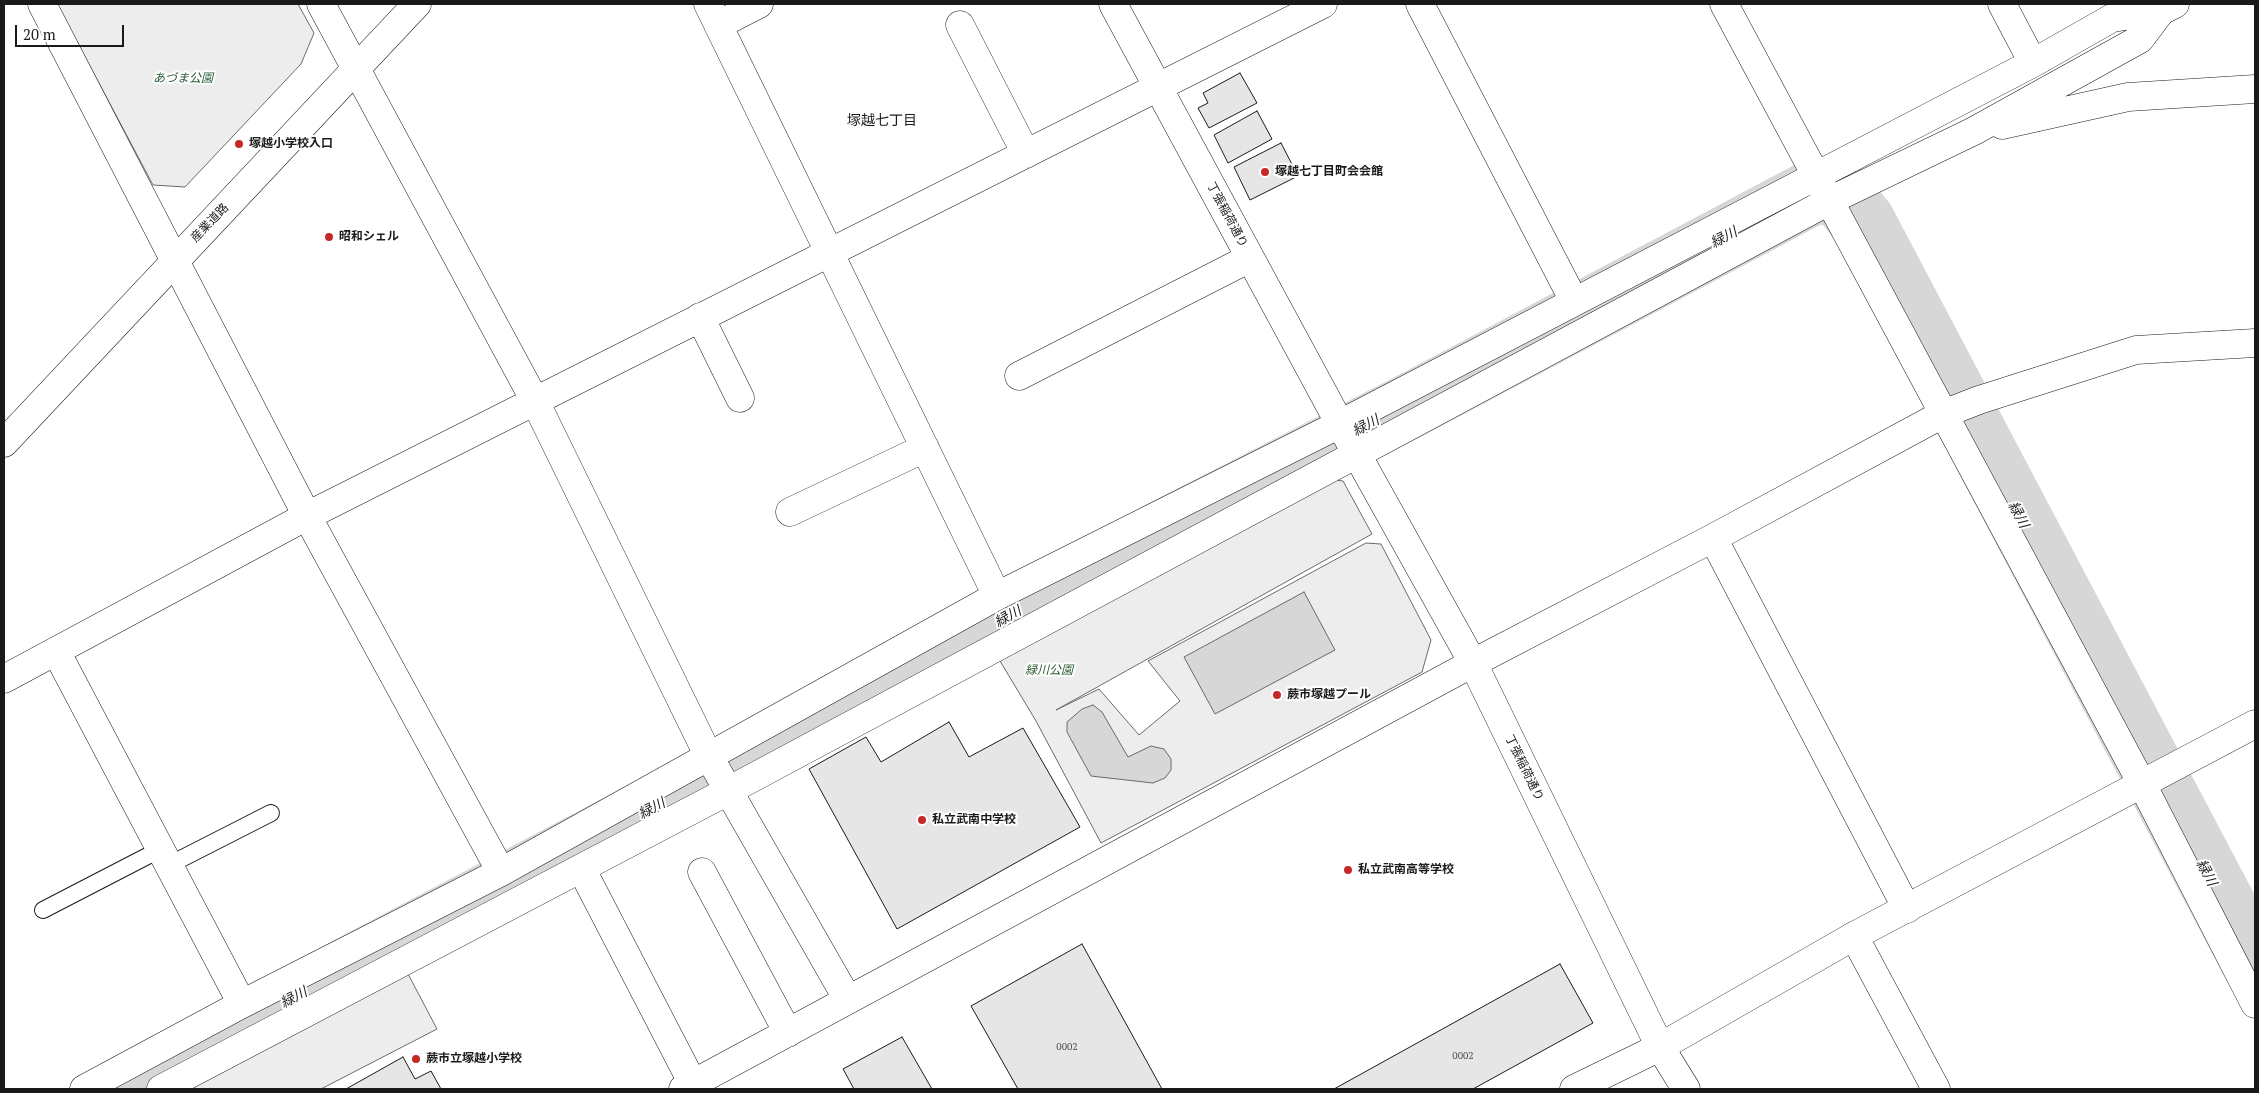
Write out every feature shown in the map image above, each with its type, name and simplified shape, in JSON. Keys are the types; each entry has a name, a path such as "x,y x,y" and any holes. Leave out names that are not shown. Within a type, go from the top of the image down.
{"street":[{"path":"42,4 308,516 501,872"},
{"path":"321,4 355,71 535,401 709,757 848,1000"},
{"name":"産業道路","path":"4,443 417,4"},
{"path":"759,4 713,14 996,596"},
{"name":"丁張稲荷通り","path":"1112,4 1473,663 1660,1047 1686,1089"},
{"path":"4,679 308,516 1323,4"},
{"path":"1420,4 1574,301"},
{"path":"1724,4 2144,784 2255,1004"},
{"path":"2002,4 2033,63"},
{"path":"161,1089 728,790 1356,452 1824,191 2033,63 2112,18 2168,8"},
{"path":"84,1089 242,1004 501,872 996,596 1341,425 1574,301 1824,191 1856,188 1974,131 2140,39 2168,8"},
{"path":"960,25 1026,154"},
{"path":"1974,131 2128,97 2255,89"},
{"path":"1020,376 1250,258"},
{"path":"700,317 740,398"},
{"path":"581,868 688,1086 1473,663 1713,538 1944,414 1979,400 2136,350 2255,343"},
{"path":"790,512 925,448"},
{"path":"1713,538 1907,909"},
{"path":"56,651 242,1004"},
{"path":"1574,1089 1660,1047 1854,936 2255,724"},
{"path":"702,872 788,1033"},
{"path":"1854,936 1936,1089"}],"lane":[{"path":"43,910 272,812"}],"shaded area":[{"name":"あづま公園","path":"57,4 298,4 314,33 301,64 185,187 153,185"},
{"name":"蕨市塚越プール","path":"1329,479 1343,481 1372,534 1056,710 1099,689 1139,735 1180,701 1148,661 1366,543 1381,544 1431,640 1422,672 1101,843 1036,721 997,656"},
{"path":"1304,592 1335,650 1215,714 1184,657"},
{"path":"1093,705 1102,712 1128,757 1151,746 1164,749 1171,759 1171,770 1165,778 1153,783 1091,776 1067,732 1067,722 1082,709"},
{"path":"407,972 437,1029 321,1089 190,1089"}],"building":[{"path":"1240,73 1257,103 1209,128 1198,108 1208,103 1203,93"},
{"path":"1257,111 1272,139 1228,163 1214,135"},
{"path":"1281,143 1298,176 1250,200 1234,167"},
{"path":"949,722 969,757 1023,728 1080,827 897,929 809,769 866,737 881,762"},
{"path":"1082,944 1162,1089 1018,1089 971,1006"},
{"path":"1560,964 1593,1023 1473,1089 1334,1089"},
{"path":"902,1037 932,1089 854,1089 843,1069"},
{"path":"403,1057 415,1079 431,1071 441,1089 346,1089"}],"waterway":[{"name":"緑川","path":"122,1089 775,744 1160,534 1404,409 1811,193 1837,191 1863,222 2255,965"}],"place":[{"name":"塚越小学校入口","path":"239,144"},
{"name":"塚越七丁目町会会館","path":"1265,172"},
{"name":"昭和シェル","path":"329,237"},
{"name":"蕨市塚越プール","path":"1277,695"},
{"name":"私立武南中学校","path":"922,820"},
{"name":"私立武南高等学校","path":"1348,870"},
{"name":"蕨市立塚越小学校","path":"416,1059"}],"district":[{"name":"塚越七丁目","path":"882,121"}],"park label":[{"name":"緑川公園","path":"1049,671"}]}
